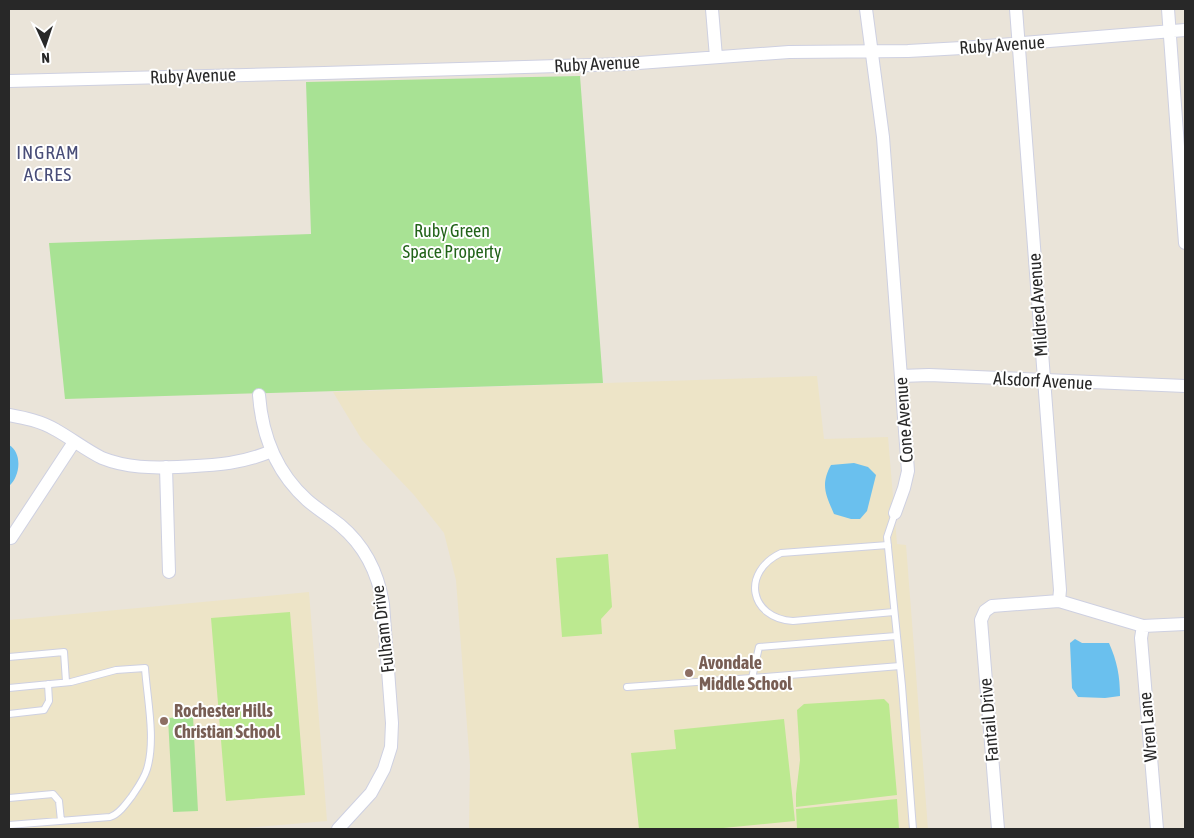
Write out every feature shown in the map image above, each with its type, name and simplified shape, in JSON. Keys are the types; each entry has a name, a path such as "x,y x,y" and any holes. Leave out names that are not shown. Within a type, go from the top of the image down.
{"street":[{"path":"712,9 716,57"},
{"name":"Cone Avenue","path":"866,9 883,137 908,471 895,513"},
{"name":"Mildred Avenue","path":"1016,9 1060,590 1059,601"},
{"path":"1168,9 1185,243"},
{"name":"Ruby Avenue","path":"9,81 555,66 789,52 935,50 1185,30"},
{"name":"Alsdorf Avenue","path":"901,376 929,375 1185,386"},
{"name":"Fulham Drive","path":"259,395 262,424 272,451 284,473 298,490 357,542 372,564 381,589 392,715 391,747 384,769 374,788 338,829"},
{"path":"9,415 45,424 94,454 134,467 231,464 272,451"},
{"path":"11,538 74,442"},
{"path":"166,467 169,572"},
{"path":"1059,601 1143,626 1185,624"},
{"name":"Fantail Drive","path":"998,829 981,620 985,611 992,606 1059,601"},
{"name":"Wren Lane","path":"1143,626 1141,638 1156,829"}],"lane":[{"name":"Cone Avenue","path":"895,513 888,533 888,546 913,829"},
{"path":"888,546 781,553 770,558 761,566 756,577 755,589 763,609 772,616 782,620 792,621 894,612"},
{"path":"752,678 759,647 896,636"},
{"path":"9,657 64,652 66,682"},
{"path":"626,687 900,666"},
{"path":"9,688 66,682 116,670 145,668 150,724 150,756 142,780 129,800 114,816 9,825"},
{"path":"9,714 44,710 49,702 48,684"},
{"path":"9,798 53,794 59,801 61,821"}],"shaded area":[{"name":"Avondale Middle School","path":"817,376 824,439 888,437 897,544 906,545 928,829 469,829 470,765 456,580 444,533 414,495 362,440 333,392"},
{"name":"Rochester Hills Christian School","path":"309,592 327,821 232,829 9,829 9,620"}],"green space":[{"name":"Ruby Green Space Property","path":"580,76 603,383 65,399 49,243 311,234 306,82"},
{"path":"608,554 612,607 601,619 602,634 562,637 556,558"},
{"path":"290,612 305,795 226,801 211,618"},
{"path":"884,699 889,704 897,795 796,807 800,760 797,710 804,704"},
{"path":"193,716 198,811 173,812 168,718"},
{"path":"784,719 795,821 713,829 639,829 631,753 676,749 674,730"},
{"path":"897,799 899,829 797,829 796,809"}],"water":[{"path":"9,445 18,459 18,471 9,486"},
{"path":"854,463 868,467 876,475 867,511 860,519 851,519 834,514 825,490 826,478 831,465"},
{"path":"1075,639 1082,643 1109,643 1118,669 1120,696 1105,698 1078,697 1072,688 1070,643"}],"place":[{"name":"Avondale Middle School","path":"689,673"},
{"name":"Rochester Hills Christian School","path":"164,721"}],"district":[{"name":"INGRAM ACRES","path":"48,163"}]}
